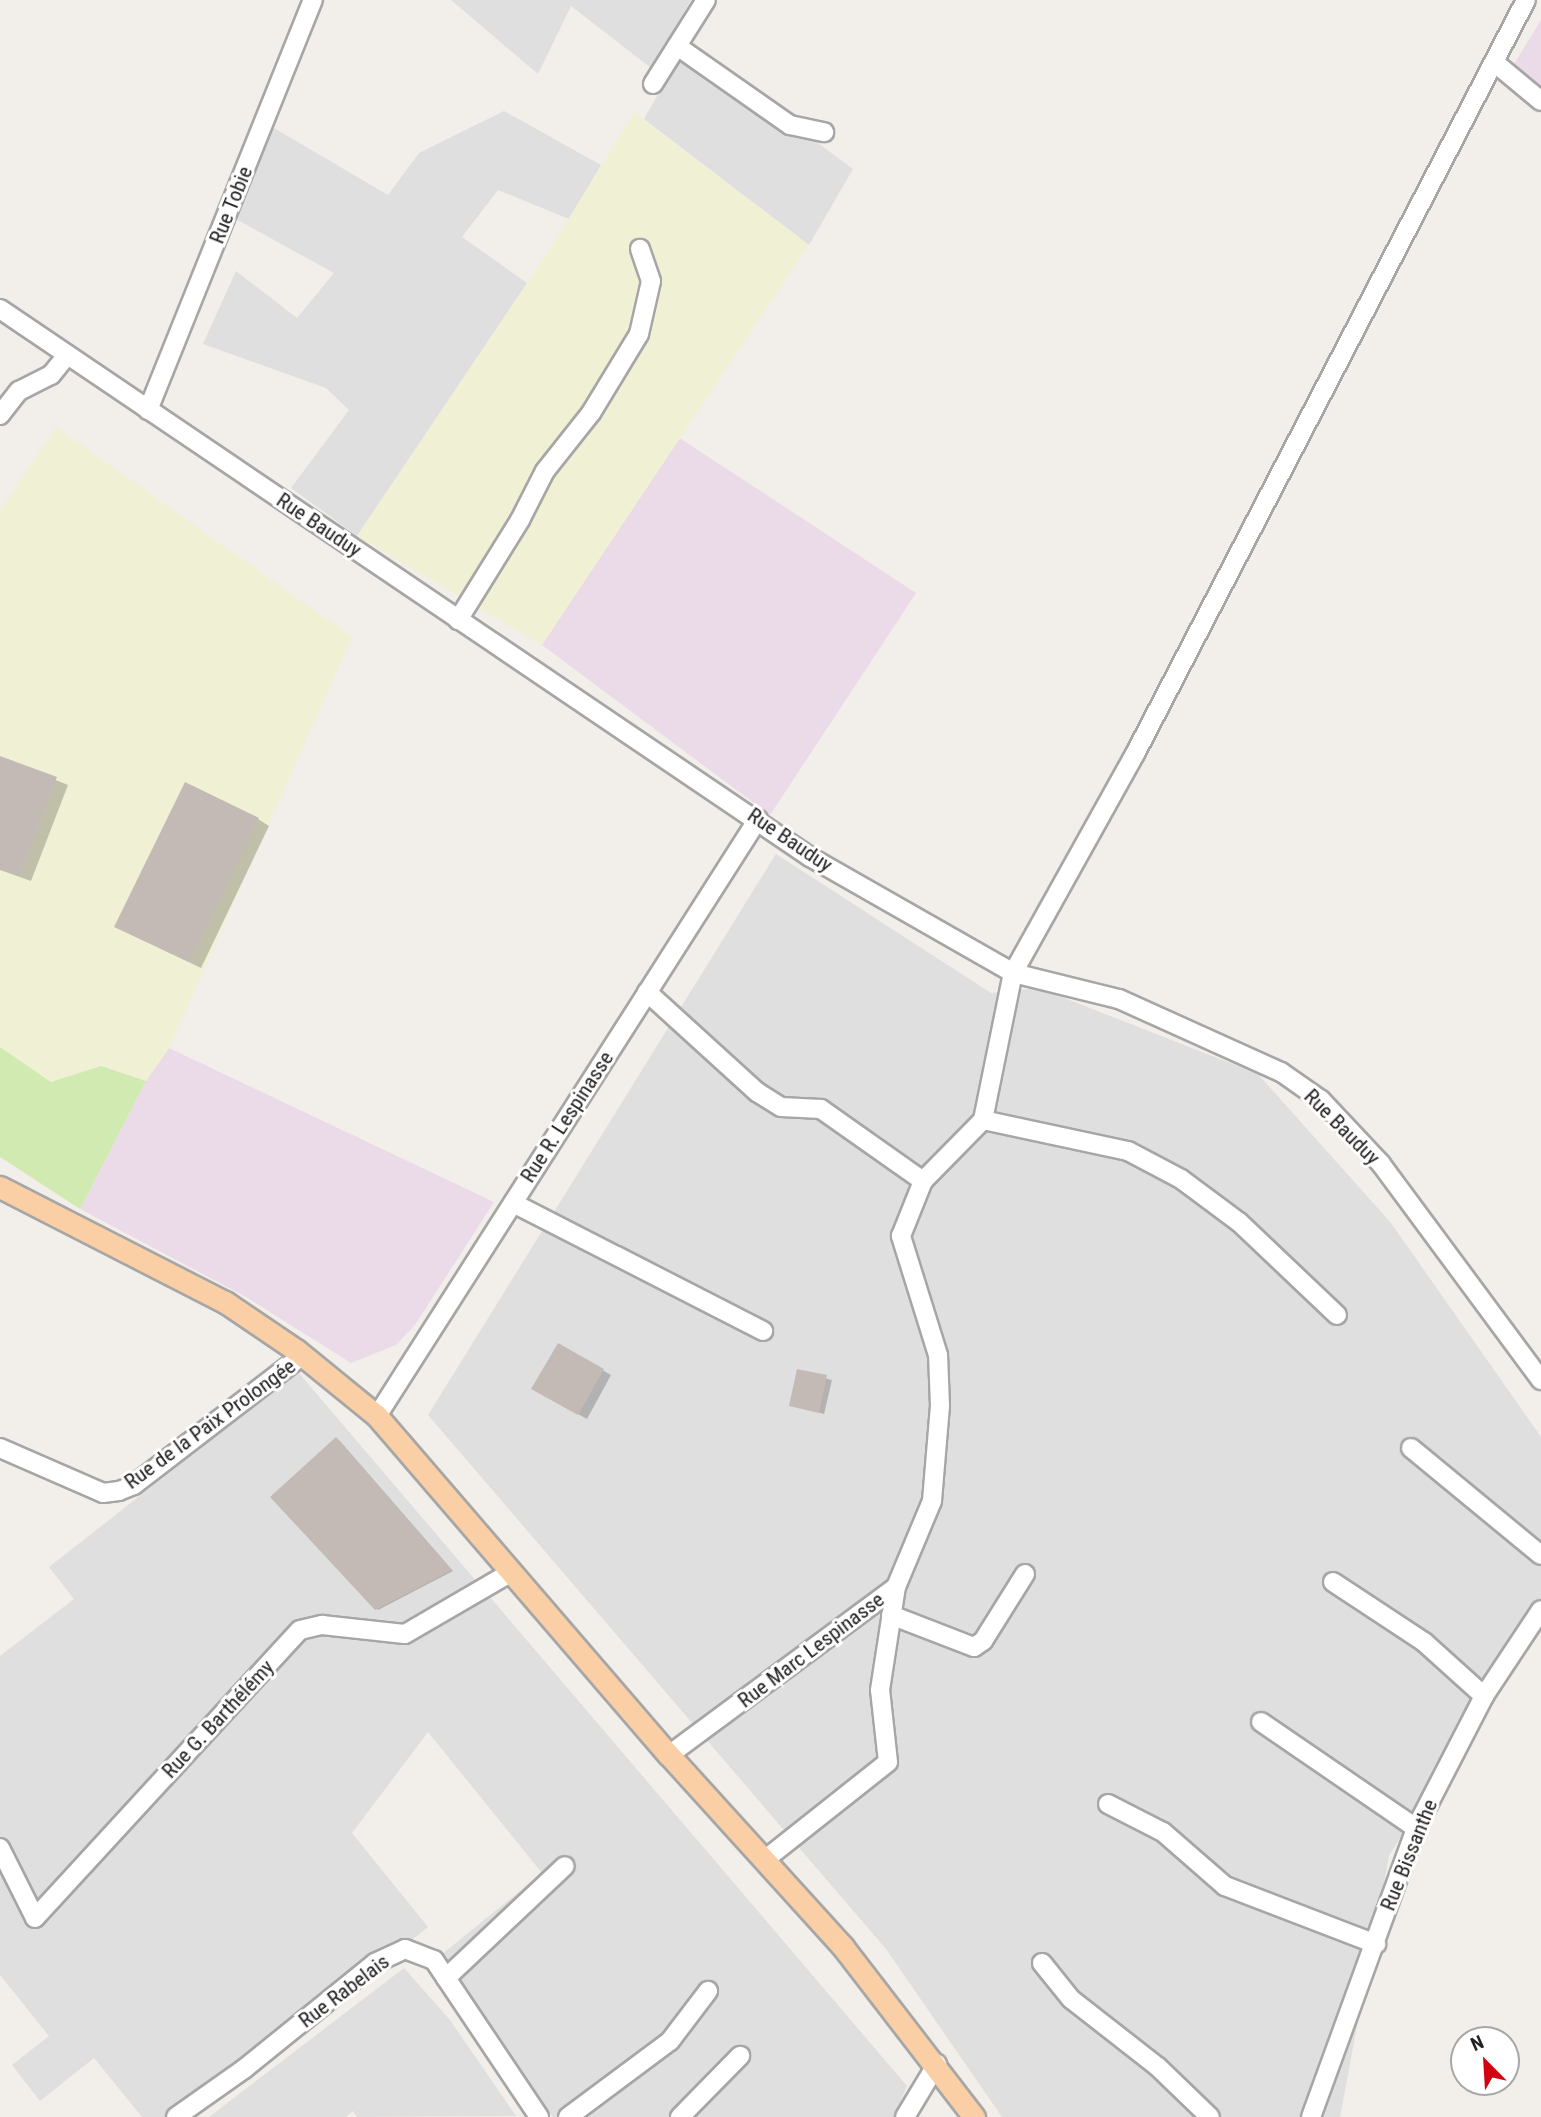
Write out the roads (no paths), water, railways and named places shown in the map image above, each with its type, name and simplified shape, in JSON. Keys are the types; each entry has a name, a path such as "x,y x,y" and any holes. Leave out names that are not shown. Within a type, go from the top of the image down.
{"main road":[{"path":"0,1187 225,1302 303,1356 377,1416 670,1755 767,1858 937,2064 974,2117"}],"street":[{"name":"Rue Tobie","path":"148,411 313,0"},
{"path":"653,84 706,0"},
{"path":"1337,1315 1239,1222 1181,1179 1128,1152 983,1120 1013,973 1135,754 1526,0"},
{"path":"677,46 790,125 824,132"},
{"path":"1494,62 1541,101"},
{"path":"458,620 520,520 545,471 591,413 639,334 651,281 639,250"},
{"name":"Rue Bauduy","path":"0,309 810,856 1013,973 1119,999 1281,1072 1321,1100 1381,1164 1541,1380"},
{"path":"0,415 19,391 51,374 67,355"},
{"name":"Rue R. Lespinasse","path":"377,1416 758,819"},
{"path":"647,992 757,1093 781,1107 821,1109 923,1181"},
{"name":"Rue Marc Lespinasse","path":"670,1755 896,1587 932,1501 940,1406 937,1355 901,1236 923,1181 983,1120"},
{"path":"513,1203 763,1331"},
{"name":"Rue de la Paix Prolongée","path":"0,1448 103,1493 119,1491 134,1485 303,1356"},
{"path":"1411,1448 1541,1555"},
{"name":"Rue G. Barthélémy","path":"0,1848 35,1918 300,1630 322,1625 405,1634 510,1573"},
{"path":"891,1615 974,1647 984,1641 1025,1574"},
{"path":"1333,1582 1424,1642 1484,1696"},
{"path":"767,1858 888,1762 880,1690 896,1587"},
{"name":"Rue Bissanthe","path":"1311,2117 1416,1828 1484,1696 1541,1610"},
{"path":"1261,1722 1416,1828"},
{"path":"1108,1804 1163,1832 1225,1886 1376,1944"},
{"path":"446,1978 565,1867"},
{"name":"Rue Rabelais","path":"176,2117 391,1953 421,1952 434,1960 539,2117"},
{"path":"1042,1963 1089,2015 1158,2067 1210,2117"},
{"path":"568,2117 670,2041 708,1991"},
{"path":"680,2117 740,2056"},
{"path":"905,2117 937,2064"}]}
